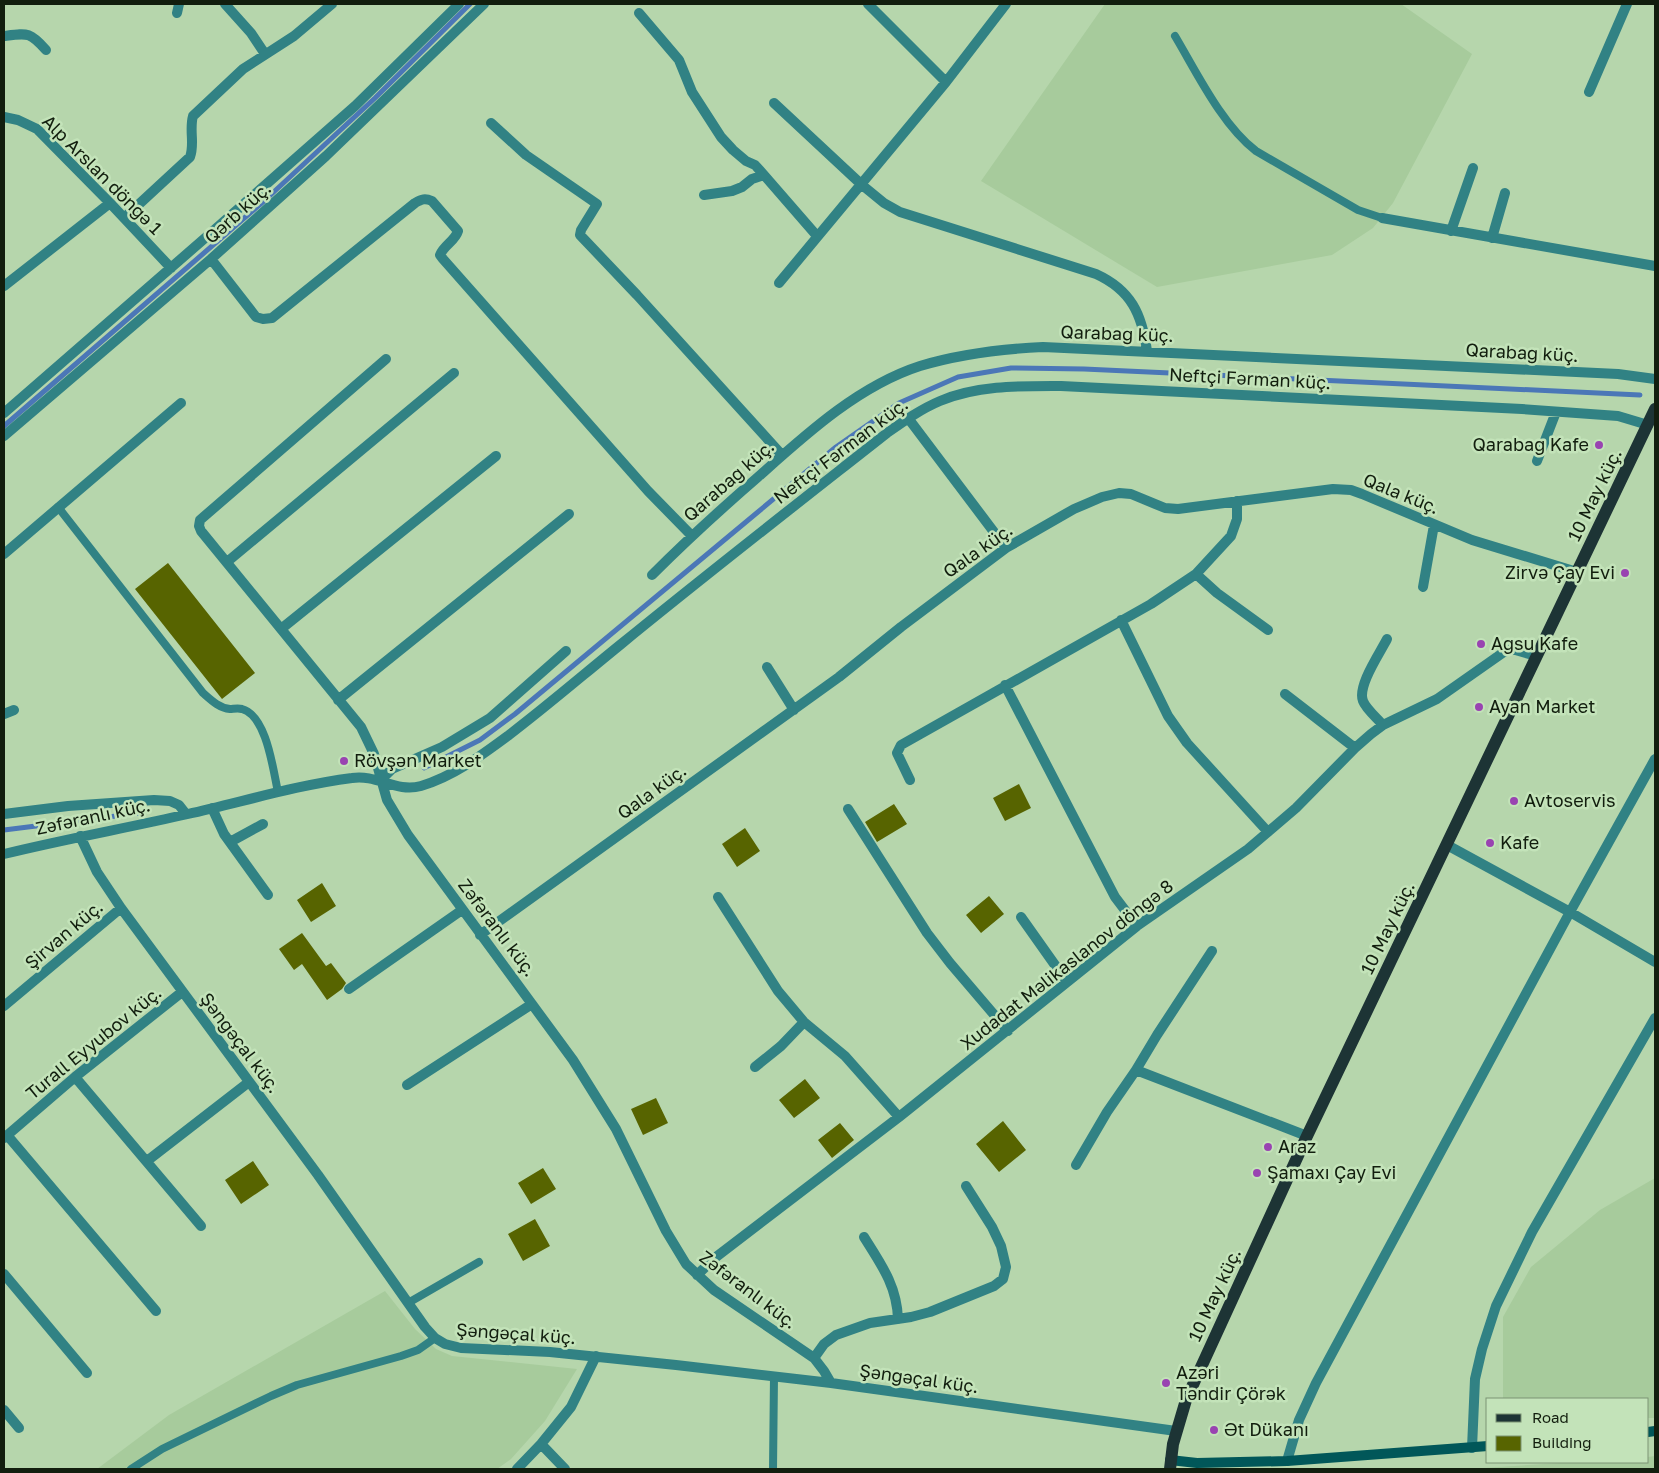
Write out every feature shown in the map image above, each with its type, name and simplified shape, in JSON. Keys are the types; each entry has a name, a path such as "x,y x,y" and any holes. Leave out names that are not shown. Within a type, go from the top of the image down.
{"main road":[{"name":"10 May küç.","path":"1170,1465 1176,1431 1186,1400 1307,1136 1655,409"}],"street":[{"path":"225,4 251,34 265,54"},
{"path":"124,218 190,157 193,150 191,125 193,116 242,69 294,36 332,4"},
{"name":"Qərb küç.","path":"4,412 355,106 459,4"},
{"name":"Qərb küç.","path":"4,436 211,259 326,156 484,4"},
{"path":"868,4 946,82"},
{"path":"779,283 946,82 1006,4"},
{"path":"1589,92 1627,4"},
{"path":"639,13 679,60 692,92 722,137 733,150 754,165 764,175 817,236"},
{"path":"4,36 25,34 33,36 46,50"},
{"path":"774,103 862,185 884,203 900,212 1096,274 1111,281 1132,301 1145,335 1147,351"},
{"name":"Alp Arslan döngə 1","path":"4,117 18,120 37,130 110,203 171,268"},
{"path":"492,123 534,161 598,204 580,230 580,235 644,302 782,455"},
{"path":"1451,232 1473,168"},
{"path":"704,195 732,191 742,187 752,179 764,175"},
{"path":"1492,238 1505,193"},
{"path":"211,259 256,318 272,318 415,203 421,199 432,201 458,231 456,237 441,251 440,255 648,491 691,535"},
{"path":"4,286 110,203"},
{"path":"1382,218 1451,232 1655,266"},
{"name":"Qarabağ küç.","path":"652,575 691,535 782,455 813,429 864,392 919,366 953,358 1007,349 1044,347 1618,374 1655,379"},
{"path":"380,781 374,754 361,727 199,526 200,520 386,360"},
{"path":"227,562 454,373"},
{"name":"Neftçi Fərman küç.","path":"380,781 400,788 421,786 478,757 526,722 719,564 908,418 940,401 980,390 1023,386 1154,390 1522,408 1618,416 1648,425"},
{"path":"4,554 181,403"},
{"path":"1537,461 1556,412"},
{"path":"908,418 1006,548"},
{"path":"281,629 496,456"},
{"name":"Qala küç.","path":"480,935 839,677 901,627 1006,548 1074,509 1102,497 1119,493 1131,494 1165,508 1178,509 1333,490 1351,490 1472,540 1577,572"},
{"path":"910,780 897,753 901,745 1151,604 1196,574 1231,536 1237,519 1237,501"},
{"path":"338,700 569,514"},
{"path":"1422,587 1434,525"},
{"path":"1196,574 1217,593 1268,630"},
{"path":"1121,620 1168,716 1187,743 1268,832"},
{"path":"1383,726 1363,702 1362,692 1366,680 1387,639"},
{"name":"Xudadat Məlikaslanov döngə 8","path":"697,1276 716,1257 899,1117 1137,926 1231,862 1296,808 1355,748 1383,726 1437,698 1504,652 1512,649 1536,656"},
{"path":"380,781 392,769 442,747 490,718 566,651"},
{"path":"767,667 794,710"},
{"path":"1005,685 1116,897 1137,926"},
{"path":"1285,694 1355,748"},
{"path":"4,714 14,710"},
{"path":"1287,1461 1299,1420 1316,1383 1570,912 1655,759"},
{"name":"Zəfəranlı küç.","path":"4,854 278,792 352,778 370,778 380,781 387,800 408,836 573,1060 598,1099 616,1129 677,1251 686,1264 697,1276 730,1301 814,1358 824,1370 831,1383"},
{"path":"4,814 68,806 170,800 179,805 186,814"},
{"path":"212,808 218,823 230,842 268,895"},
{"path":"848,808 927,933 1008,1031"},
{"path":"230,842 263,824"},
{"name":"Şəngəçal küç.","path":"80,836 97,872 121,908 318,1176 425,1327 435,1338 445,1344 461,1348 596,1356 774,1376 1176,1431"},
{"path":"1447,845 1570,912 1655,962"},
{"path":"718,898 778,991 804,1022 845,1056 899,1117"},
{"name":"Şirvan küç.","path":"4,1006 121,908"},
{"path":"349,989 462,910"},
{"path":"1021,917 1067,982"},
{"path":"1076,1165 1107,1112 1212,951"},
{"name":"Turall Eyyubov küç.","path":"6,1137 76,1077 182,992"},
{"path":"408,1086 532,1004"},
{"path":"1472,1448 1475,1380 1482,1349 1496,1306 1532,1232 1655,1018"},
{"path":"755,1067 781,1046 804,1022"},
{"path":"1136,1070 1307,1136"},
{"path":"76,1077 202,1226"},
{"path":"146,1162 249,1082"},
{"path":"6,1137 156,1311"},
{"path":"814,1358 824,1344 836,1335 870,1323 911,1318 930,1312 994,1286 1003,1279 1006,1267 1001,1246 992,1227 966,1186"},
{"path":"864,1237 891,1282 898,1304 898,1319"},
{"path":"4,1274 87,1373"},
{"path":"517,1469 572,1407 596,1356"},
{"path":"4,1410 19,1428"},
{"path":"541,1444 565,1469"},
{"path":"1170,1465 1287,1461 1486,1446"}],"lane":[{"path":"1175,36 1228,123 1243,141 1256,151 1358,210 1382,218"},
{"path":"58,507 203,693 217,704 227,708 242,709 253,716 261,727 266,742 278,792"},
{"path":"408,1303 480,1262"},
{"path":"131,1469 162,1449 271,1396 298,1385 418,1350 435,1338"},
{"path":"773,1469 774,1376"}],"shaded area":[{"path":"1105,4 1401,4 1472,54 1393,203 1373,228 1332,255 1157,287 981,181"},
{"path":"1655,1178 1655,1418 1649,1418 1649,1398 1503,1398 1503,1317 1531,1267 1600,1210"},
{"path":"385,1291 415,1329 436,1349 452,1356 577,1369 545,1421 511,1459 497,1469 97,1469 169,1415"},
{"path":"1655,1456 1655,1469 1467,1469 1560,1463 1649,1463 1649,1457"}],"building":[{"path":"168,563 255,673 222,699 135,589"},
{"path":"1019,784 1031,808 1005,821 993,798"},
{"path":"894,804 907,824 877,842 865,822"},
{"path":"745,828 760,851 737,867 722,844"},
{"path":"322,883 336,906 311,922 297,900"},
{"path":"989,896 1004,914 981,933 966,915"},
{"path":"302,933 326,966 331,963 346,983 342,989 327,1000 302,964 294,970 279,949"},
{"path":"805,1079 820,1098 794,1118 779,1100"},
{"path":"656,1098 668,1123 643,1135 631,1109"},
{"path":"1003,1121 1026,1150 999,1172 976,1144"},
{"path":"840,1123 854,1140 832,1158 818,1140"},
{"path":"253,1161 269,1185 241,1204 225,1180"},
{"path":"543,1168 556,1189 531,1204 518,1183"},
{"path":"535,1219 550,1246 523,1261 508,1234"}],"waterway":[{"path":"4,426 264,201 375,98 470,4"},
{"path":"424,768 480,740 515,714 836,447 899,403 958,377 1011,368 1084,369 1640,395"},
{"path":"4,830 140,813"}],"place":[{"name":"Qarabağ Kafe","path":"1599,445"},
{"name":"Zirvə Çay Evi","path":"1625,573"},
{"name":"Ağsu Kafe","path":"1481,644"},
{"name":"Ayan Market","path":"1479,707"},
{"name":"Rövşən Market","path":"344,761"},
{"name":"Avtoservis","path":"1514,801"},
{"name":"Kafe","path":"1490,843"},
{"name":"Araz","path":"1268,1147"},
{"name":"Şamaxı Çay Evi","path":"1257,1173"},
{"name":"Azəri Təndir Çörək","path":"1166,1383"},
{"name":"Ət Dükanı","path":"1214,1430"}]}
